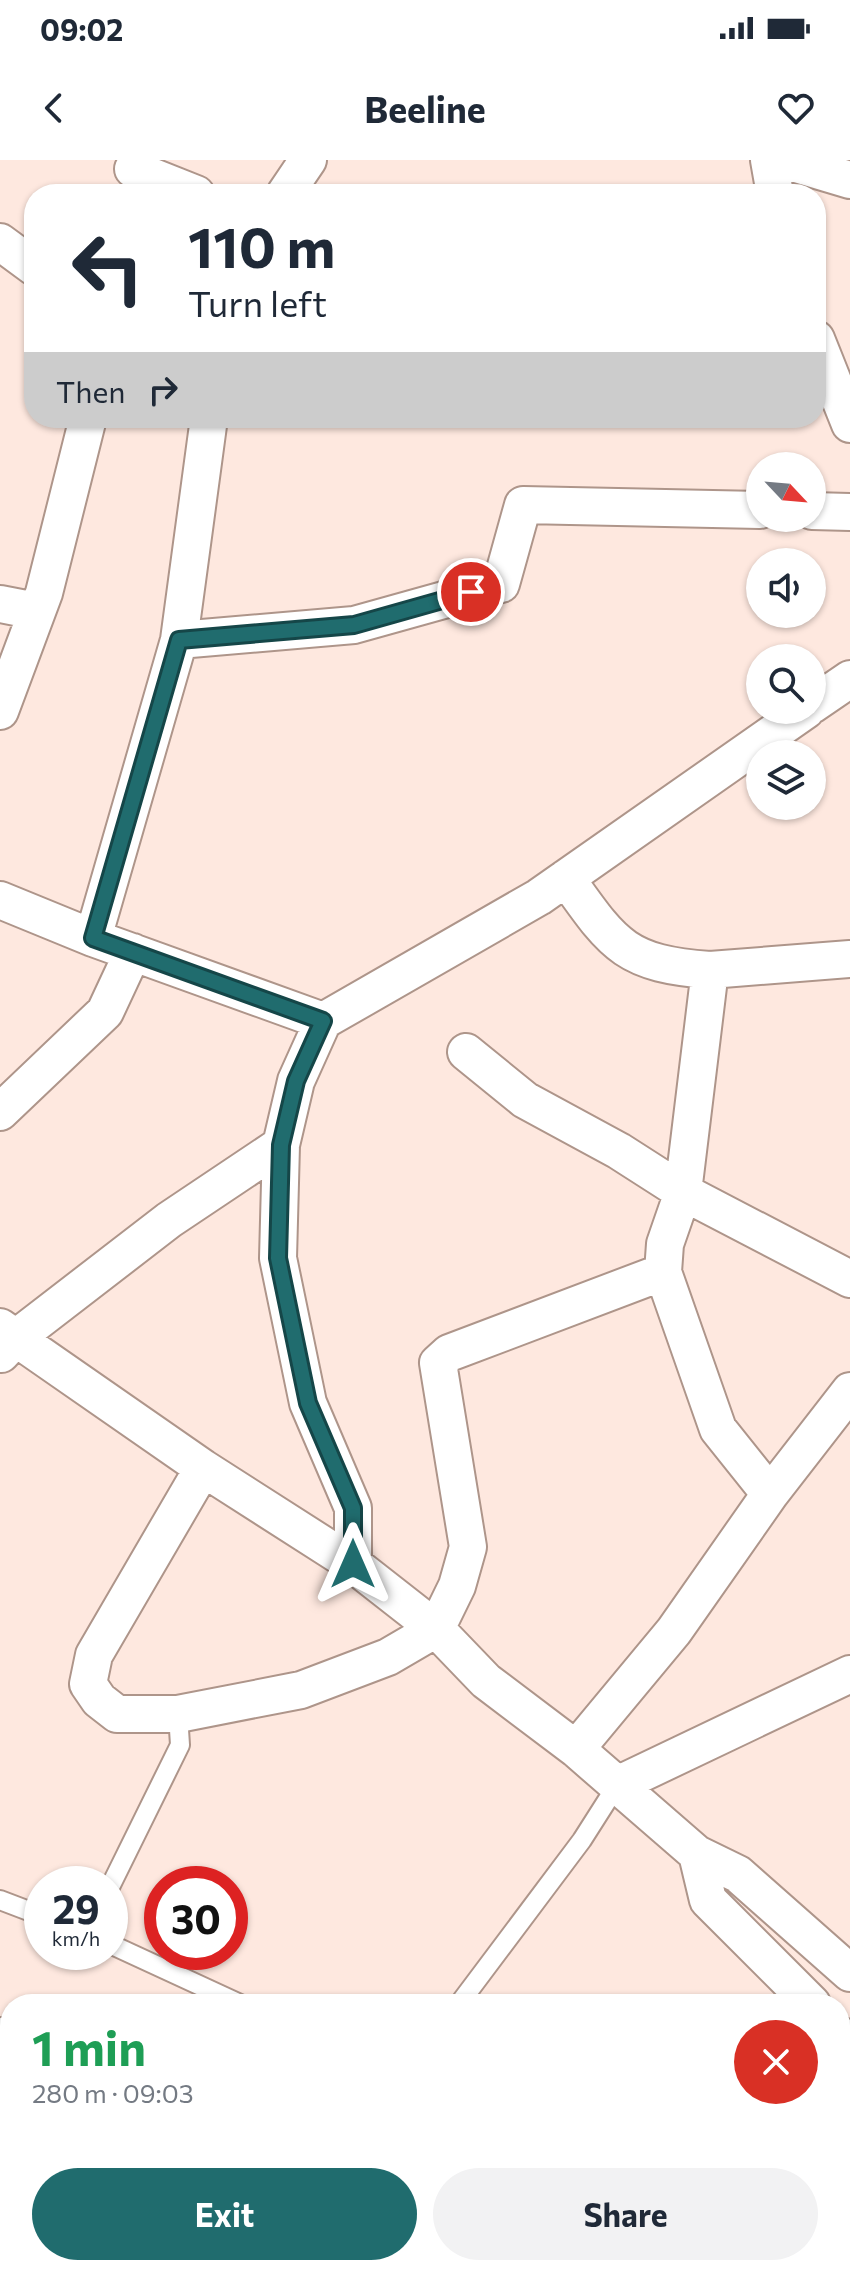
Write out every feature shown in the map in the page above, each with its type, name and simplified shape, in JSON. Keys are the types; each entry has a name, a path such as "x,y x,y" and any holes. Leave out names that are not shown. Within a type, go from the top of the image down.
{"street":[{"path":"292,184 308,160"},
{"path":"769,160 773,184"},
{"path":"783,160 850,180"},
{"path":"133,169 171,184"},
{"path":"0,242 24,260"},
{"path":"826,364 850,424"},
{"path":"0,711 44,593 85,428"},
{"path":"93,938 179,640 208,428"},
{"path":"179,640 354,625 501,584 523,505 746,510"},
{"path":"826,511 850,512"},
{"path":"0,604 36,611"},
{"path":"826,695 850,679"},
{"path":"353,1564 353,1508 308,1403 278,1258 281,1145 296,1081 323,1021 566,878 786,724"},
{"path":"566,878 604,931 633,954 664,967 710,970 850,959"},
{"path":"0,900 93,938 323,1021"},
{"path":"0,1112 105,1012 133,952"},
{"path":"710,970 683,1192 665,1244 663,1272 718,1429 770,1494"},
{"path":"466,1052 525,1100 683,1192 850,1279"},
{"path":"281,1145 169,1220 5,1340 353,1564 436,1629 486,1681 576,1749 697,1854 738,1874 850,1973"},
{"path":"203,1468 94,1655 88,1684 99,1700 117,1714 178,1714 301,1690 388,1657 436,1629 457,1586 468,1547 438,1363 449,1353 663,1272"},
{"path":"576,1749 674,1631 770,1494 850,1391"},
{"path":"617,1785 850,1674"},
{"path":"697,1854 708,1900 802,1994"}],"lane":[{"path":"120,1866 180,1745 178,1714"},
{"path":"467,1994 574,1851 617,1785"},
{"path":"0,1900 24,1909"},
{"path":"128,1952 218,1994"}],"route":[{"path":"353,1564 353,1508 308,1403 278,1258 281,1145 296,1081 323,1021 93,938 179,640 354,625 471,592"}]}
